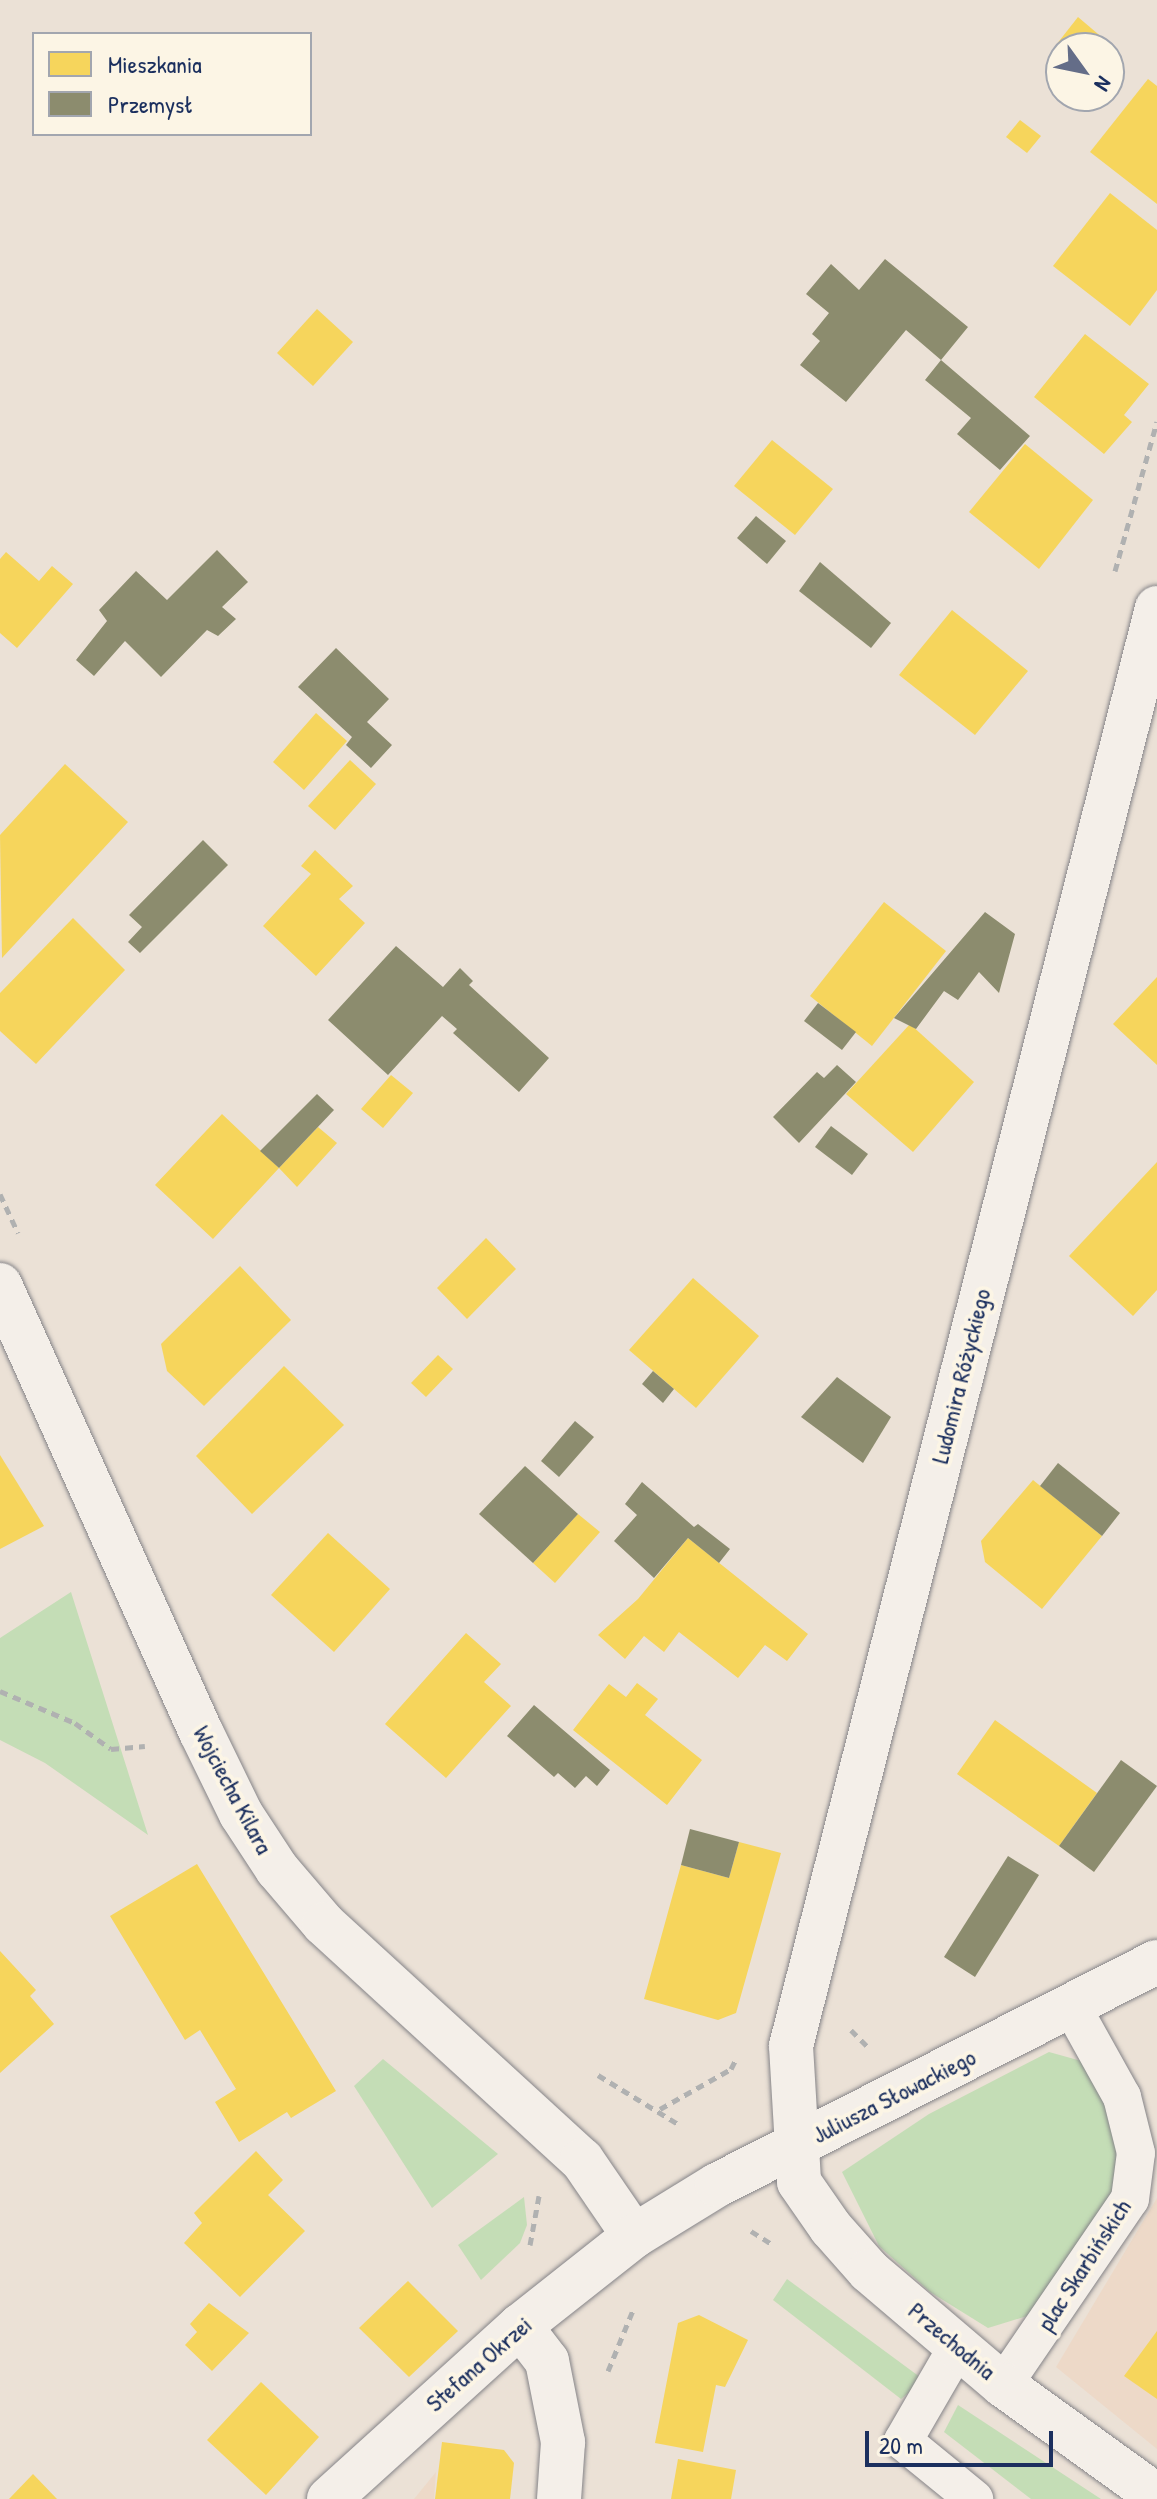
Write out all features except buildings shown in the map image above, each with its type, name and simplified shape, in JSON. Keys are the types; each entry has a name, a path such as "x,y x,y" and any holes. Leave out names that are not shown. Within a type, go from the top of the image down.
{"street":[{"name":"Ludomira Różyckiego","path":"793,2147 791,2046 1157,608"},
{"name":"Wojciecha Kilara","path":"0,1285 201,1732 241,1814 277,1869 324,1924 582,2160 634,2236"},
{"name":"Juliusza Słowackiego","path":"634,2236 793,2147 1157,1962"},
{"name":"Przechodnia","path":"793,2147 799,2182 831,2228 869,2271 1003,2385 1157,2496"},
{"name":"Stefana Okrzei","path":"329,2499 520,2326 634,2236"},
{"path":"520,2326 547,2361 563,2442 559,2499"}],"lane":[{"name":"plac Skarbińskich","path":"1003,2385 1130,2199 1136,2153 1122,2097 1072,2007"},
{"path":"958,2346 903,2441 974,2499"}],"path":[{"path":"0,1691 75,1723 111,1749 201,1732"},
{"path":"843,2022 869,2048 880,2050"},
{"path":"598,2075 680,2125"},
{"path":"529,2249 540,2198 533,2186"},
{"path":"740,2223 777,2247"},
{"path":"607,2379 637,2301"}],"shaded area":[{"path":"1157,2198 1157,2449 1056,2367"},
{"path":"436,2472 434,2499 414,2499"}],"green space":[{"path":"71,1592 148,1835 45,1763 0,1740 0,1638"},
{"path":"1049,2052 1085,2062 1124,2133 1124,2172 1061,2277 1027,2316 988,2328 930,2292 879,2246 842,2172 929,2114"},
{"path":"383,2059 498,2154 432,2208 354,2086"},
{"path":"524,2197 527,2225 520,2243 481,2280 458,2245"},
{"path":"787,2279 924,2380 901,2399 773,2300"},
{"path":"958,2405 1101,2499 1031,2499 944,2432"}]}
